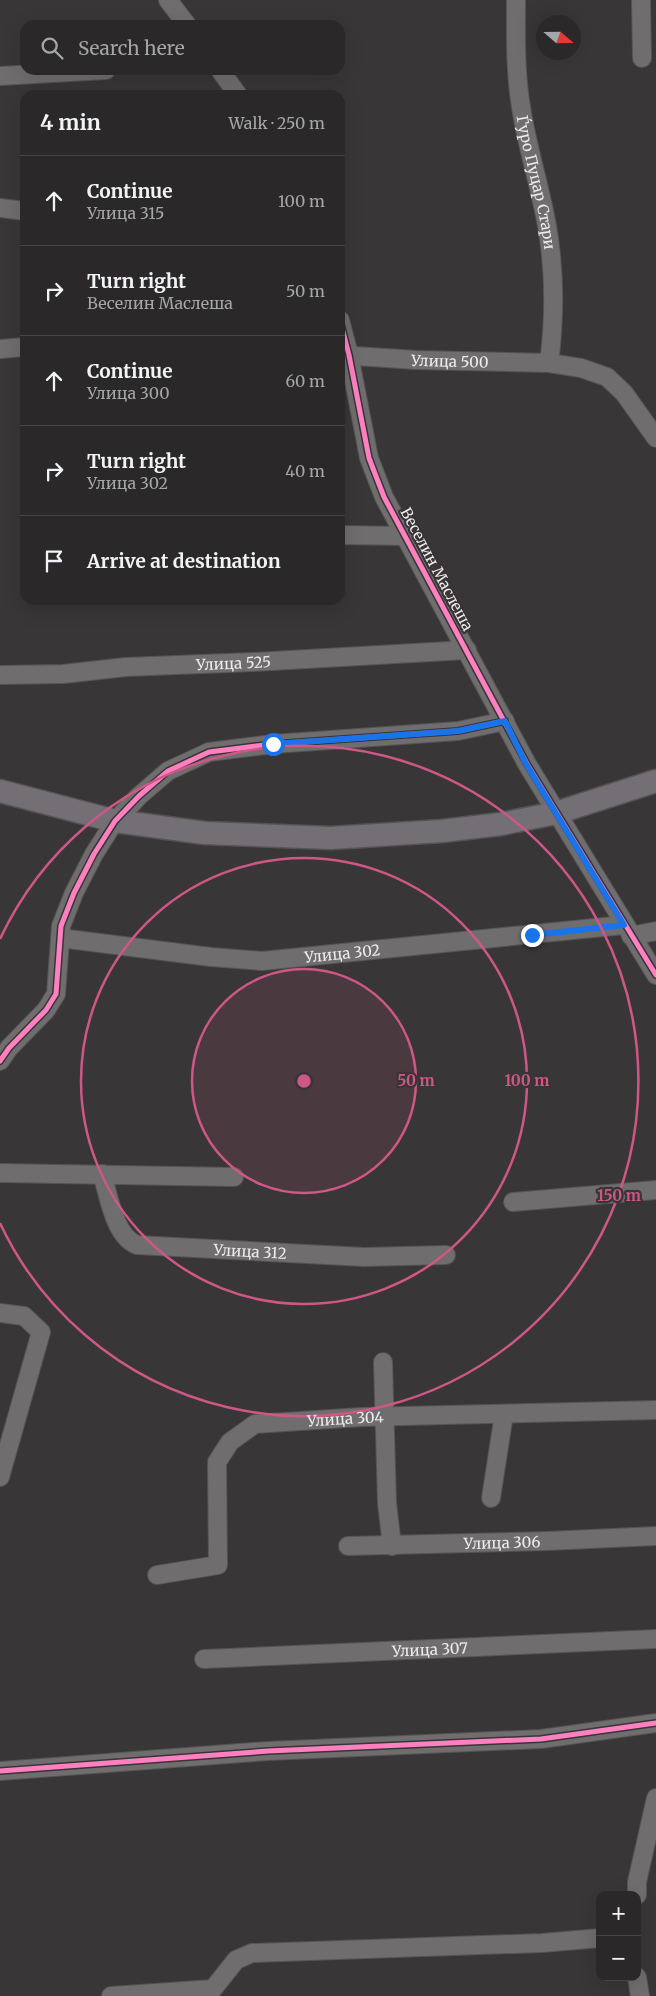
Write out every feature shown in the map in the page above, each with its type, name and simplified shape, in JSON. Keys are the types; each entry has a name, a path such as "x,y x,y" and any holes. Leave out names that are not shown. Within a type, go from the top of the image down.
{"main road":[{"path":"0,791 116,820 205,833 331,838 442,831 501,824 556,813 656,781"}],"street":[{"path":"168,0 183,20"},
{"name":"Ѓуро Пуцар Стари","path":"516,0 516,56 521,108 547,226 552,264 554,319 550,363"},
{"path":"641,0 642,58"},
{"path":"0,76 20,75"},
{"path":"224,75 234,90"},
{"path":"0,208 20,210"},
{"path":"0,349 20,347"},
{"name":"Улица 500","path":"345,355 416,360 550,363 581,368 608,377 624,393 656,438"},
{"name":"Веселин Маслеша","path":"345,355 369,458 384,498 446,616 467,650 505,721 526,764 627,931 656,975"},
{"path":"345,535 405,536"},
{"name":"Улица 525","path":"0,675 63,674 126,667 467,650"},
{"path":"0,1061 9,1048 46,1010 56,994 61,926 74,893 94,854 116,820 139,796 168,771 209,752 273,744 458,731 505,721"},
{"name":"Улица 302","path":"60,938 211,957 262,961 627,931 656,931"},
{"path":"0,1173 234,1177"},
{"name":"Улица 312","path":"102,1174 120,1232 128,1242 137,1245 364,1257 446,1255"},
{"path":"513,1202 656,1190"},
{"path":"0,1313 24,1316 41,1332 0,1477"},
{"path":"383,1362 388,1503 392,1546"},
{"name":"Улица 304","path":"156,1575 218,1564 217,1462 230,1442 255,1424 361,1417 656,1410"},
{"path":"491,1498 504,1414"},
{"name":"Улица 306","path":"348,1546 656,1536"},
{"name":"Улица 307","path":"204,1659 656,1639"},
{"path":"0,1771 278,1750 541,1739 656,1723"},
{"path":"637,1891 637,1882 656,1798"},
{"path":"112,1996 213,1989 236,1960 252,1953 542,1943 596,1938"},
{"path":"638,1981 640,1996"}],"cycle path":[{"path":"345,339 369,458 384,497 527,764 656,975"},
{"path":"0,1061 9,1048 46,1010 56,994 61,926 74,893 94,854 115,821 139,796 168,771 209,752 273,744 458,731 505,721"},
{"path":"0,1771 268,1751 541,1739 656,1723"}],"route":[{"path":"273,744 458,731 505,721 526,764 624,925 532,935"}]}
